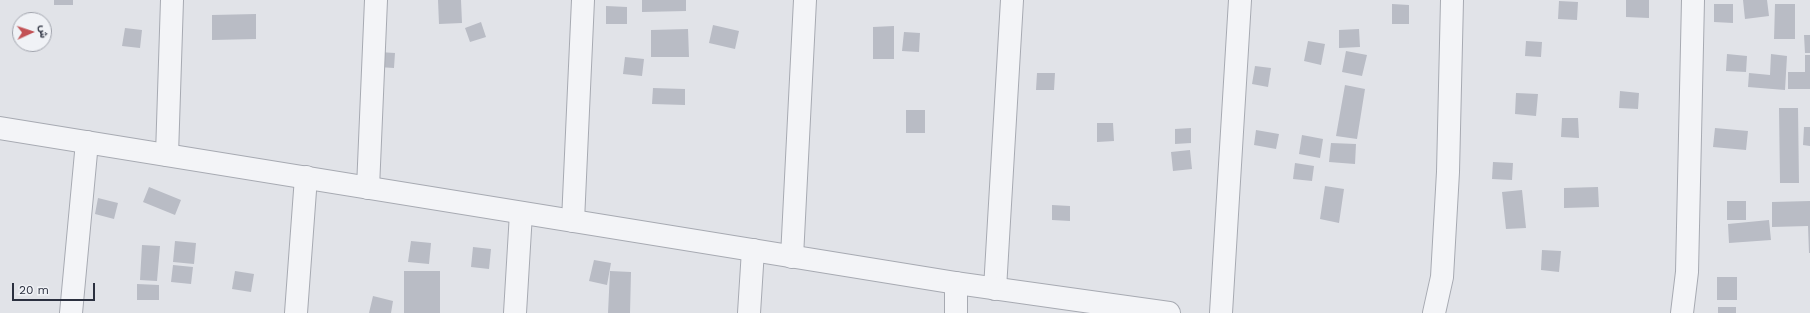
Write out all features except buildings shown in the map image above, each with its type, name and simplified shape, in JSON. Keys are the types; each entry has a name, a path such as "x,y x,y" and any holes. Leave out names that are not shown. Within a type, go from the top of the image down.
{"street":[{"path":"167,155 172,0"},
{"path":"368,188 376,0"},
{"path":"573,221 583,0"},
{"path":"792,257 805,0"},
{"path":"995,290 1012,0"},
{"path":"1221,313 1240,0"},
{"path":"1434,313 1443,269 1448,172 1452,0"},
{"path":"1682,313 1687,272 1693,0"},
{"path":"0,128 995,290 1169,313"},
{"path":"72,313 87,142"},
{"path":"296,313 306,178"},
{"path":"515,313 521,212"},
{"path":"749,313 753,250"},
{"path":"956,283 956,313"}]}
